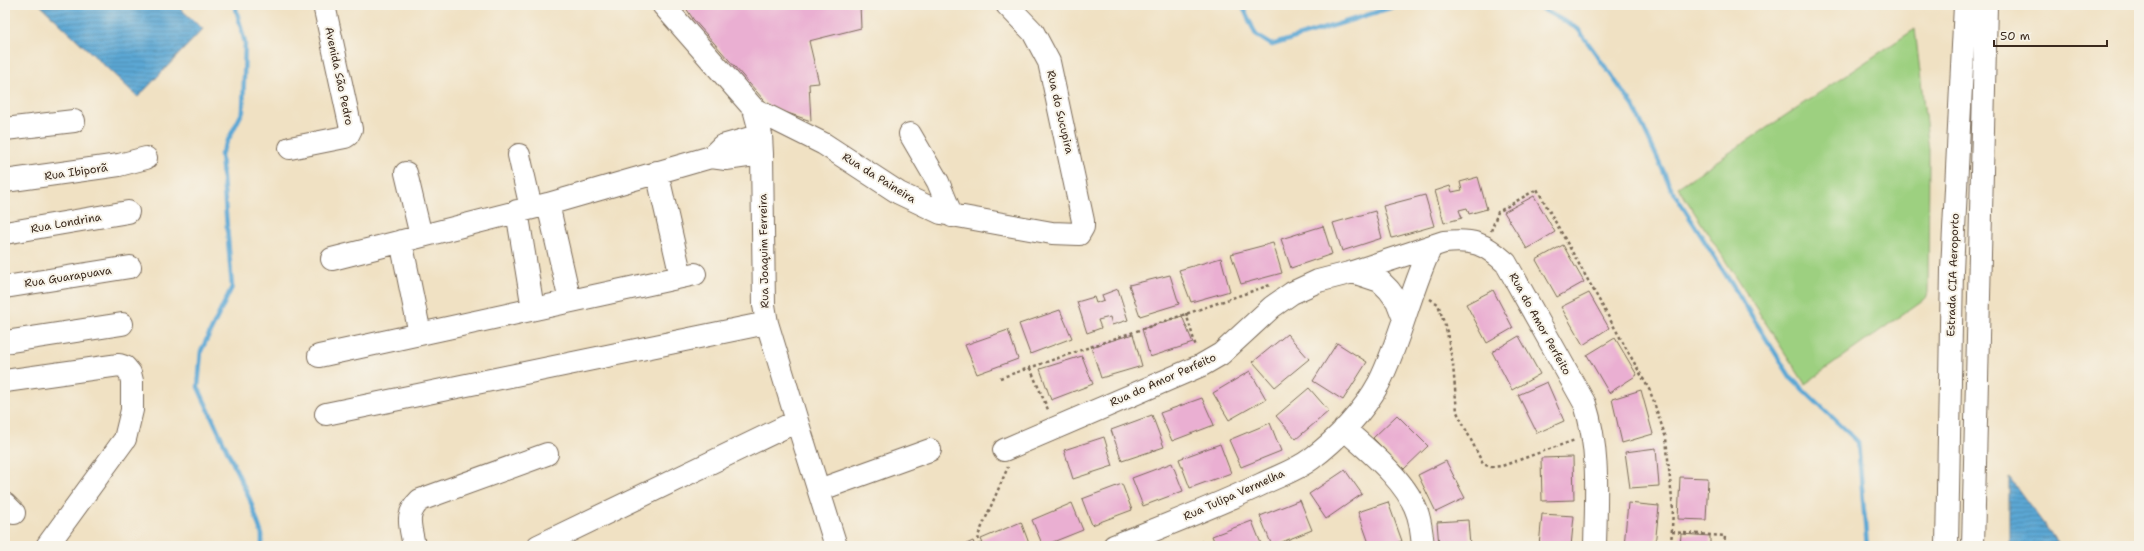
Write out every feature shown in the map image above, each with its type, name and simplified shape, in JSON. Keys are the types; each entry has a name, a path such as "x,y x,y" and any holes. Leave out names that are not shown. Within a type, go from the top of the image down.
{"main road":[{"name":"Avenida São Pedro","path":"290,148 345,137 351,129 324,5"},
{"name":"Rua Joaquim Ferreira","path":"663,5 754,109 762,144 763,283 767,323 791,424 819,490 836,546"},
{"name":"Rua do Sucupira","path":"1007,5 1033,32 1048,62 1083,221 1082,231"},
{"name":"Estrada CIA Aeroporto","path":"1947,546 1952,270 1965,5"},
{"path":"1973,546 1986,5"},
{"path":"1986,47 1990,5"},
{"name":"Rua da Paineira","path":"754,109 824,144 899,193 952,216 1068,235 1076,235 1082,231"},
{"path":"5,129 74,121"},
{"path":"910,134 938,182 952,216"},
{"path":"332,259 532,208 711,157 722,146 762,144"},
{"path":"519,155 532,208 570,301"},
{"name":"Rua Ibiporã","path":"5,181 119,165 146,158"},
{"path":"319,356 688,276 657,172"},
{"path":"406,173 420,334"},
{"path":"532,208 533,309"},
{"name":"Rua Londrina","path":"5,233 128,212"},
{"name":"Rua do Amor Perfeito","path":"1004,450 1202,364 1221,354 1272,307 1292,293 1318,281 1353,272 1431,247 1456,241 1468,241 1483,245 1506,263 1585,404 1593,433 1597,481 1595,546"},
{"name":"Rua Tulipa Vermelha","path":"1114,546 1236,496 1298,467 1310,460 1344,428 1378,384 1392,355 1414,288 1431,247"},
{"name":"Rua Guarapuava","path":"5,287 130,267"},
{"path":"1353,272 1380,282 1389,290 1397,301 1404,319"},
{"path":"326,414 767,323"},
{"path":"5,342 122,324"},
{"path":"5,381 111,365 125,367 130,373 132,381 129,427 125,439 47,546"},
{"path":"538,546 791,424"},
{"path":"1344,428 1396,478 1412,501 1418,514 1424,546"},
{"path":"819,490 930,450"},
{"path":"414,546 410,512 420,500 547,454"}],"path":[{"path":"1483,245 1492,230 1498,212 1537,189 1650,391 1666,438 1673,510 1670,546"},
{"path":"1000,378 1273,284"},
{"path":"1414,288 1438,304 1447,332 1453,365 1458,412 1483,464 1491,467 1502,466 1593,433"},
{"path":"1186,314 1202,364"},
{"path":"1030,368 1055,428"},
{"path":"980,546 978,536 1008,468 1004,450"},
{"path":"1672,532 1725,536 1724,546"}],"green space":[{"path":"1915,29 1929,150 1927,297 1805,384 1678,187"}],"water":[{"path":"40,5 176,5 203,29 138,97"},
{"path":"2009,477 2060,546 2009,546"}],"building":[{"path":"684,5 860,5 861,28 809,41 819,83 809,84 811,121 770,107 693,19"},
{"path":"1478,177 1487,209 1469,214 1467,208 1459,210 1462,218 1444,223 1435,191 1450,186 1452,192 1462,190 1460,182"},
{"path":"1425,195 1434,226 1392,238 1383,206"},
{"path":"1534,196 1555,232 1527,249 1504,212"},
{"path":"1375,211 1382,238 1342,251 1333,223"},
{"path":"1323,226 1332,254 1291,268 1281,239"},
{"path":"1273,243 1282,273 1241,284 1231,254"},
{"path":"1563,245 1584,282 1557,297 1536,260"},
{"path":"1221,258 1230,291 1191,302 1179,270"},
{"path":"1170,275 1179,304 1140,316 1129,285"},
{"path":"1118,289 1128,320 1112,325 1110,317 1098,320 1101,328 1087,333 1077,302 1094,297 1096,303 1104,300 1102,295"},
{"path":"1493,290 1513,328 1487,343 1466,304"},
{"path":"1589,293 1609,328 1583,345 1561,307"},
{"path":"1060,310 1072,338 1030,354 1019,324"},
{"path":"1182,316 1193,343 1150,357 1142,329"},
{"path":"1008,330 1018,359 977,374 965,345"},
{"path":"1133,334 1142,366 1101,378 1091,347"},
{"path":"1287,334 1309,359 1275,387 1253,362"},
{"path":"1519,336 1540,374 1512,390 1492,352"},
{"path":"1615,338 1637,375 1609,393 1587,355"},
{"path":"1337,343 1367,362 1343,400 1313,381"},
{"path":"1082,356 1093,384 1051,400 1040,369"},
{"path":"1250,371 1266,399 1229,420 1213,393"},
{"path":"1547,382 1564,421 1537,433 1518,395"},
{"path":"1309,388 1329,411 1296,439 1276,416"},
{"path":"1641,390 1653,434 1622,443 1612,399"},
{"path":"1202,398 1214,425 1172,441 1160,413"},
{"path":"1152,415 1164,447 1122,461 1111,430"},
{"path":"1397,415 1428,446 1404,469 1373,438"},
{"path":"1270,423 1281,451 1241,467 1229,440"},
{"path":"1104,437 1113,466 1073,479 1064,450"},
{"path":"1220,444 1231,473 1190,488 1179,459"},
{"path":"1656,448 1659,486 1630,488 1625,452"},
{"path":"1573,457 1574,500 1542,501 1541,458"},
{"path":"1446,461 1465,498 1436,512 1418,475"},
{"path":"1172,463 1183,491 1143,506 1132,478"},
{"path":"1345,470 1362,494 1326,519 1309,494"},
{"path":"1680,477 1708,478 1706,520 1678,519"},
{"path":"1122,484 1132,510 1092,525 1082,499"},
{"path":"1300,500 1312,530 1272,546 1260,516"},
{"path":"1388,502 1402,541 1387,546 1370,546 1358,512"},
{"path":"1072,503 1083,530 1043,546 1032,520"},
{"path":"1628,503 1659,506 1655,546 1624,546"},
{"path":"1542,514 1574,516 1571,546 1539,546"},
{"path":"1468,520 1470,546 1439,546 1437,522"},
{"path":"1252,521 1262,546 1216,546 1212,536"},
{"path":"1021,522 1030,546 984,546 981,539"},
{"path":"1681,534 1710,536 1710,546 1680,546"},
{"path":"973,541 975,546 962,546"},
{"path":"1202,541 1204,546 1188,546"}],"waterway":[{"path":"235,5 245,43 243,111 221,154 232,287 201,351 198,387 250,500 262,535 262,546"},
{"path":"1242,5 1256,35 1272,45 1399,5"},
{"path":"1535,5 1578,29 1634,107 1671,188 1791,378 1858,442 1867,546"}]}
